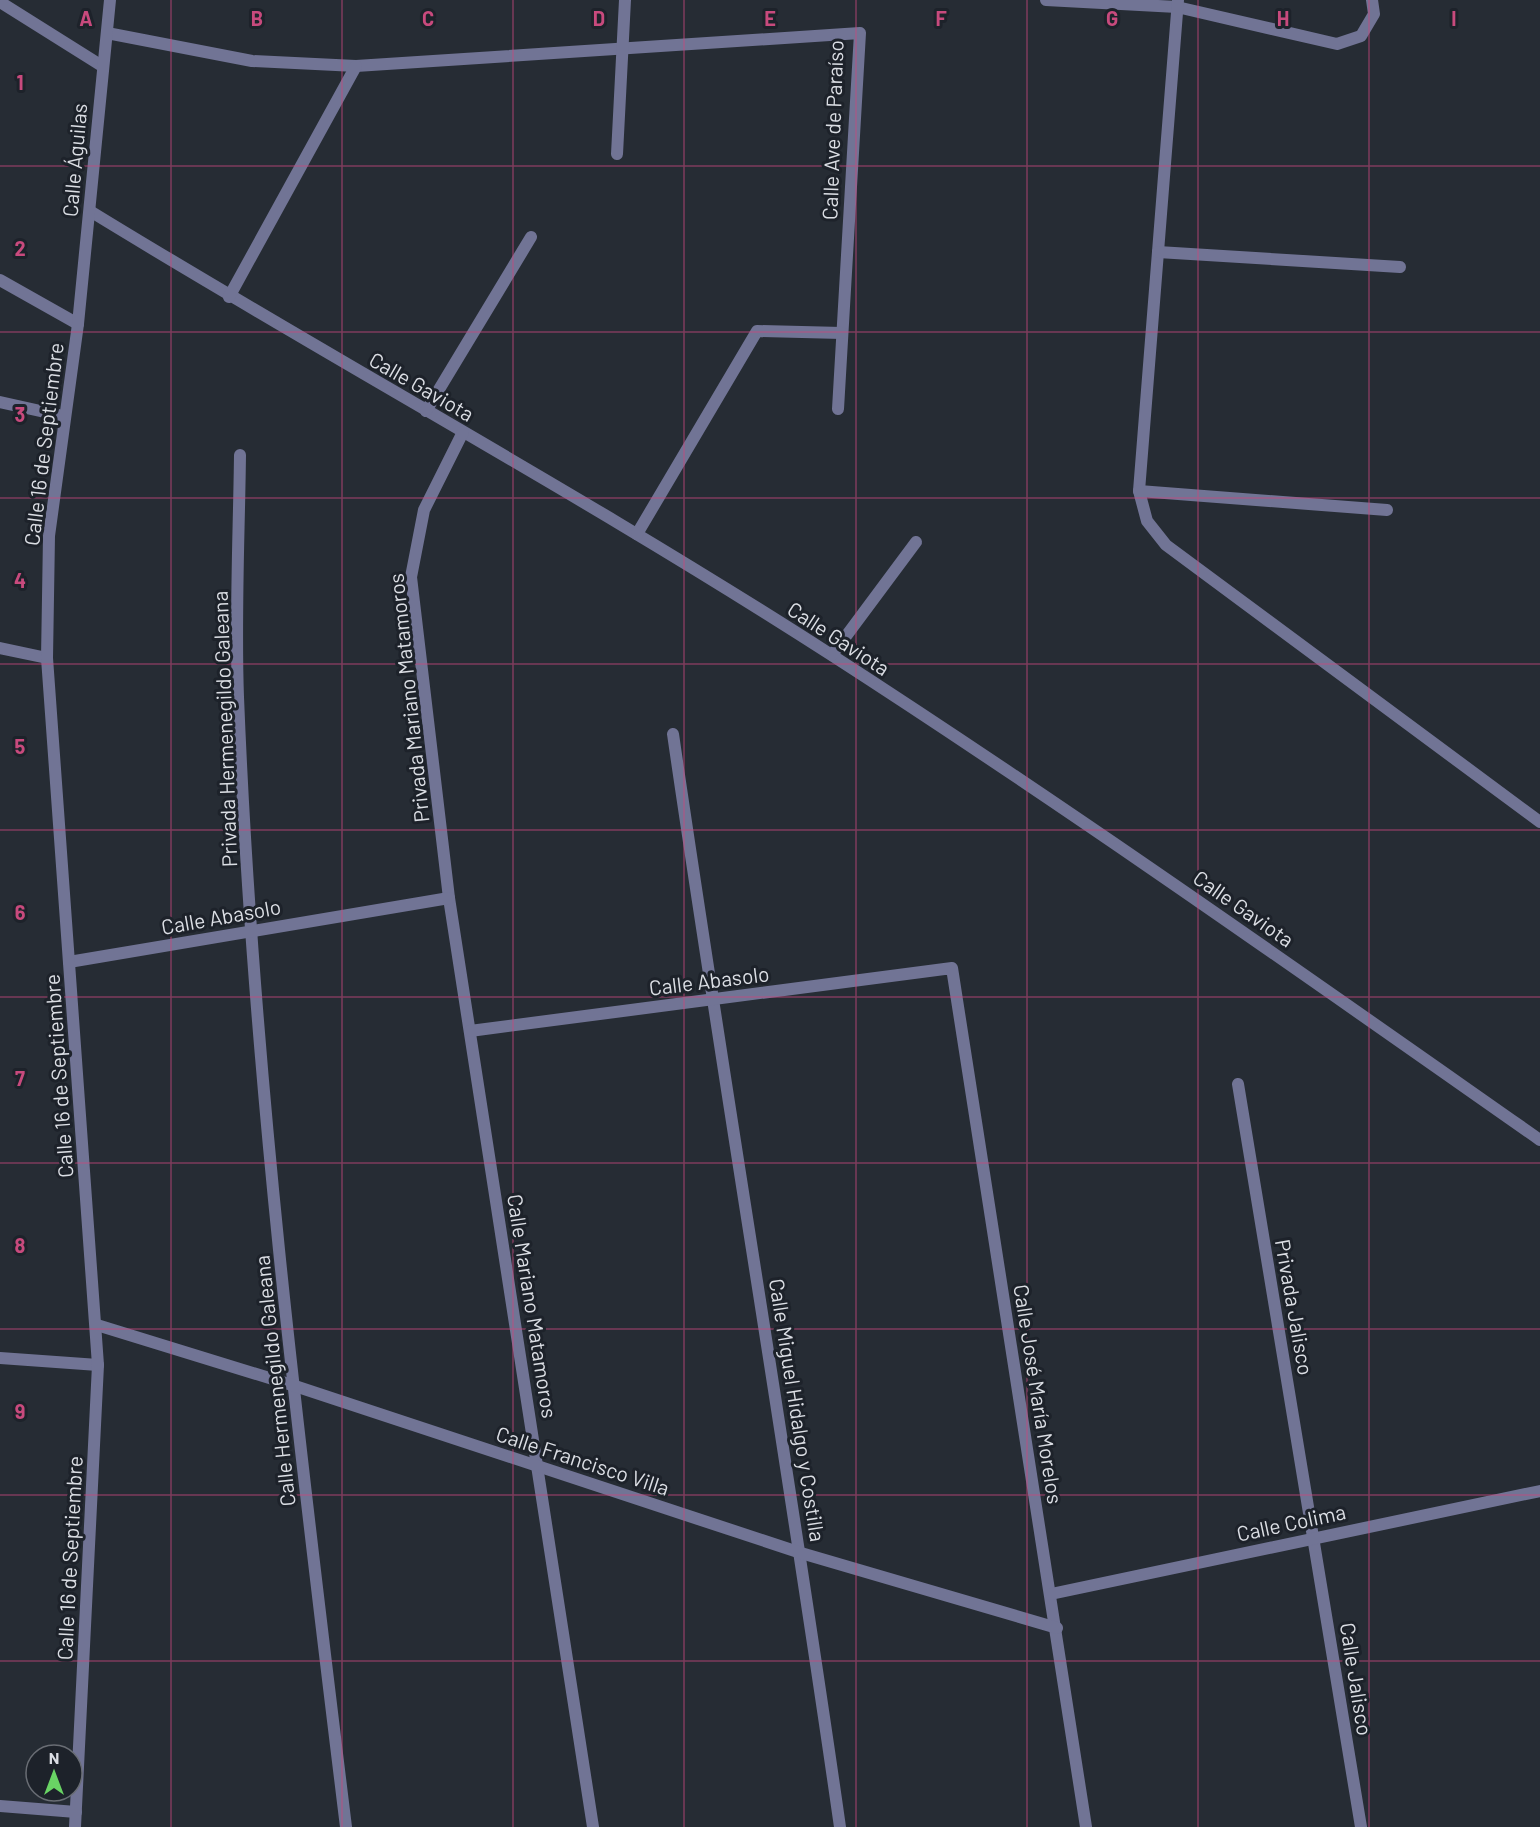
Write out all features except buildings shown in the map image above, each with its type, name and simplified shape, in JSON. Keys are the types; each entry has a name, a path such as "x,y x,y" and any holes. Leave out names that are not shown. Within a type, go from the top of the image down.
{"street":[{"name":"Calle Águilas","path":"78,324 110,0"},
{"path":"617,154 625,0"},
{"path":"1046,0 1177,4 1337,44 1361,36 1374,14 1372,0"},
{"path":"0,2 102,66"},
{"path":"1177,4 1139,491 1147,521 1166,545 1540,822"},
{"name":"Calle Ave de Paraíso","path":"107,33 252,61 356,66 860,33 838,409"},
{"path":"229,297 356,66"},
{"name":"Calle Gaviota","path":"90,211 229,297 637,534 832,655 1168,879 1540,1142"},
{"path":"426,411 531,237"},
{"path":"1158,252 1400,267"},
{"path":"0,280 78,324"},
{"name":"Calle 16 de Septiembre","path":"75,1827 98,1365 97,1325 47,658 49,536 63,416 78,324"},
{"path":"637,534 758,331 842,333"},
{"path":"0,402 63,416"},
{"name":"Privada Mariano Matamoros","path":"449,898 411,576 424,510 463,432"},
{"name":"Privada Hermenegildo Galeana","path":"240,455 238,693 251,931"},
{"path":"1139,491 1387,510"},
{"path":"832,655 916,542"},
{"path":"0,648 47,658"},
{"name":"Calle Miguel Hidalgo y Costilla","path":"673,734 712,999 801,1553 840,1827"},
{"name":"Calle Abasolo","path":"69,962 449,898"},
{"name":"Calle Mariano Matamoros","path":"449,898 593,1827"},
{"name":"Calle Hermenegildo Galeana","path":"251,931 292,1385 346,1827"},
{"name":"Calle Abasolo","path":"471,1031 952,968"},
{"name":"Calle José María Morelos","path":"952,968 1057,1628 1086,1827"},
{"name":"Privada Jalisco","path":"1238,1084 1314,1537"},
{"name":"Calle Francisco Villa","path":"97,1325 292,1385 801,1553 1057,1628"},
{"path":"0,1358 98,1365"},
{"name":"Calle Colima","path":"1051,1594 1540,1491"},
{"name":"Calle Jalisco","path":"1314,1537 1361,1827"},
{"path":"0,1806 76,1812"}]}
